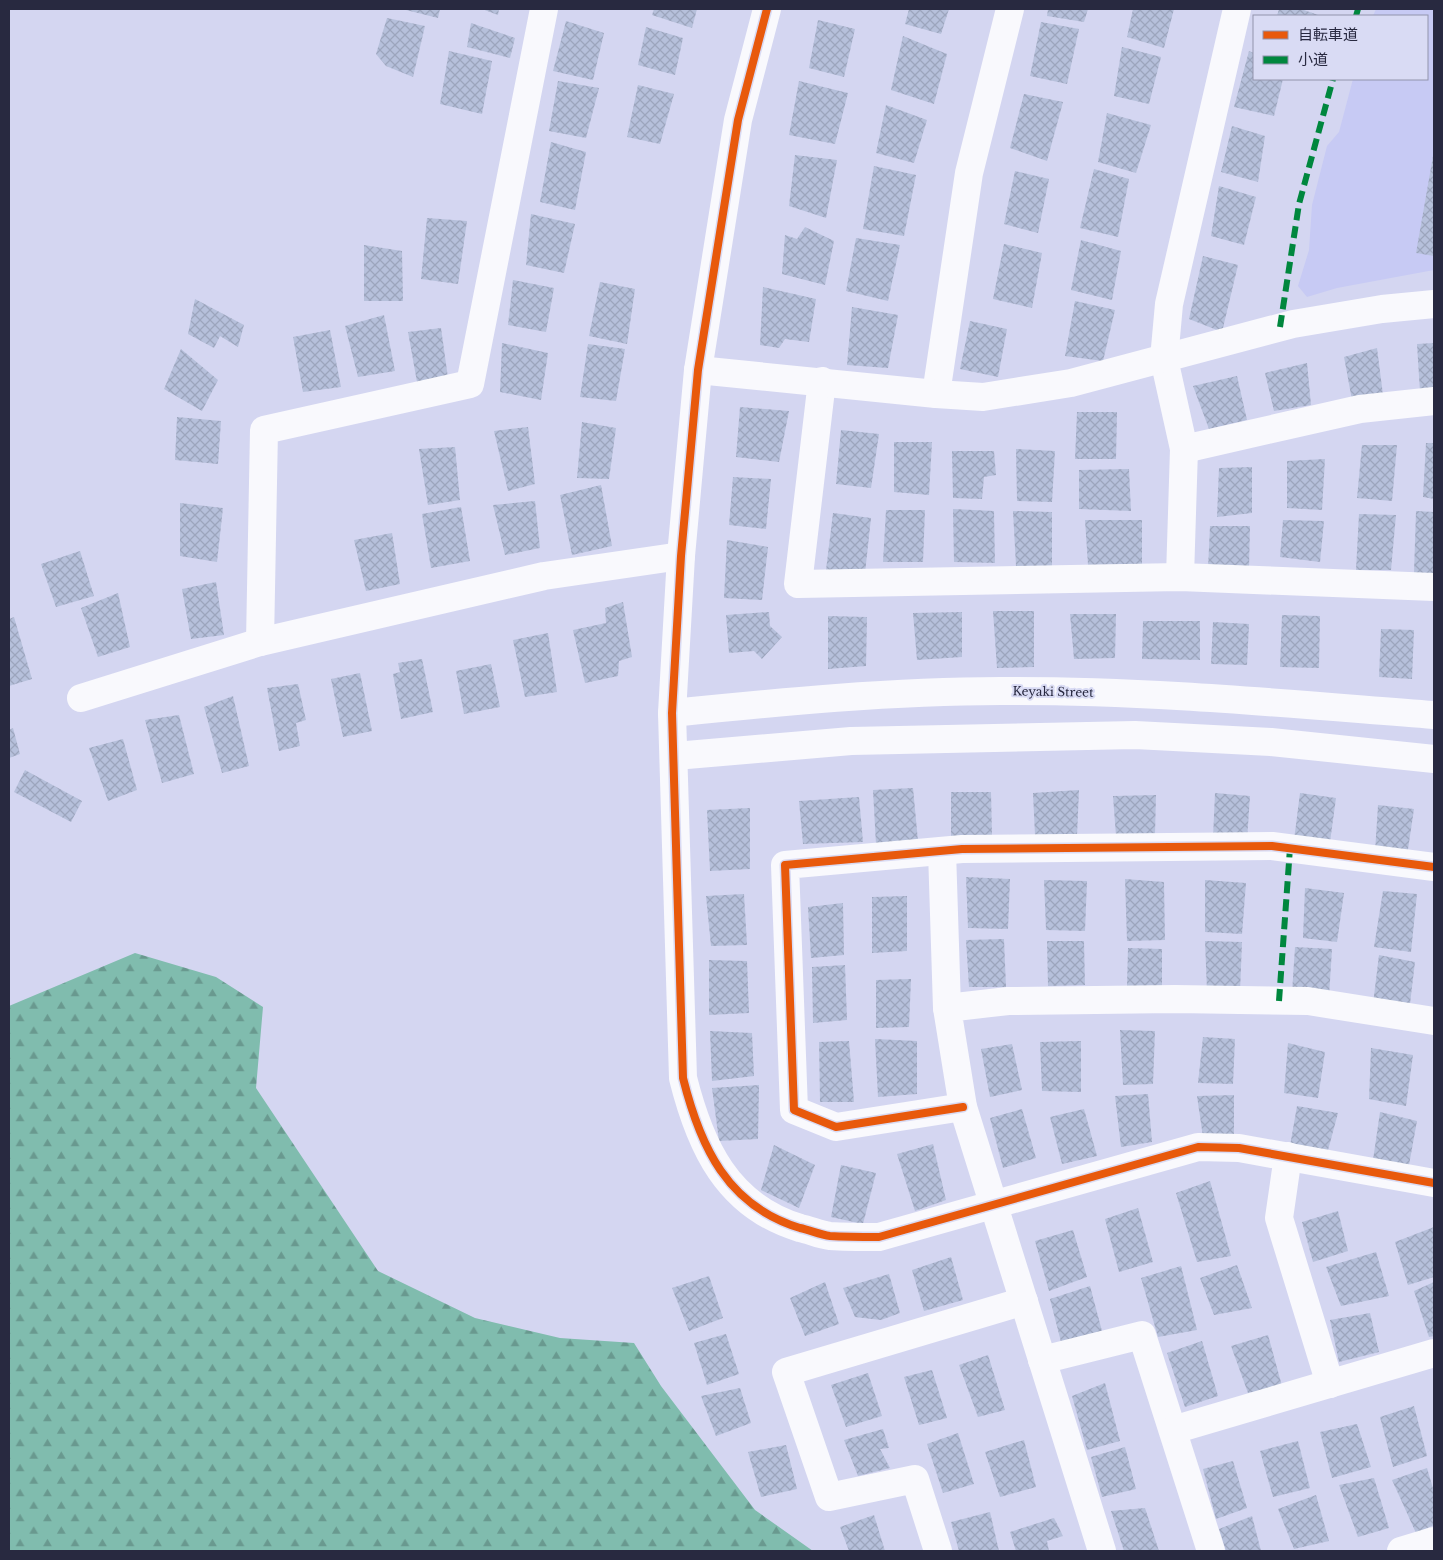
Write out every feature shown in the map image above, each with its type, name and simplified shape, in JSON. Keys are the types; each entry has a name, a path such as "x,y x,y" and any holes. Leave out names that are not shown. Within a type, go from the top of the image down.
{"street":[{"path":"260,642 264,430 470,384 544,9"},
{"path":"766,9 738,120 698,370 681,556 672,713 675,756 682,1078 692,1113 707,1148 730,1185 778,1221 828,1236 879,1237 1198,1147 1239,1148 1434,1183"},
{"path":"936,394 969,174 1010,9"},
{"path":"1180,577 1184,449 1164,360 1169,304 1237,9"},
{"path":"698,370 983,397 1071,383 1164,360 1293,324 1382,309 1434,304"},
{"path":"822,381 798,584 1180,577 1434,588"},
{"path":"1184,449 1360,409 1434,401"},
{"path":"81,698 260,642 544,576 681,556"},
{"name":"Keyaki Street","path":"672,713 871,696 1001,691 1151,694 1434,715"},
{"path":"675,756 851,740 1135,735 1272,742 1434,759"},
{"path":"963,1107 836,1127 794,1110 785,865 942,851 1272,846 1434,867"},
{"path":"942,851 947,1008 963,1107 1102,1551"},
{"path":"947,1008 1008,1001 1175,999 1308,1002 1434,1021"},
{"path":"1288,1156 1279,1218 1330,1384"},
{"path":"938,1551 915,1479 829,1497 786,1372 1024,1301"},
{"path":"1042,1360 1142,1335 1211,1551"},
{"path":"1173,1430 1434,1353"},
{"path":"1401,1551 1434,1541"}],"shaded area":[{"path":"1376,9 1434,9 1434,270 1337,288 1307,297 1298,286 1309,250 1312,205 1327,146 1339,132 1353,80 1428,80 1428,15 1373,15"}],"green space":[{"path":"135,953 216,977 263,1007 256,1088 378,1271 475,1318 560,1338 634,1343 661,1386 755,1510 813,1551 9,1551 9,1006"}],"building":[{"path":"402,9 440,9 438,18"},
{"path":"482,9 499,9 498,15"},
{"path":"654,9 697,9 692,28 652,15"},
{"path":"909,9 949,9 941,34 905,24"},
{"path":"1048,9 1088,9 1084,22 1047,16"},
{"path":"1133,9 1174,9 1164,48 1127,37"},
{"path":"1279,9 1301,9 1318,15 1277,15"},
{"path":"387,18 425,26 413,77 386,66 376,54"},
{"path":"818,20 855,29 844,77 809,68"},
{"path":"566,21 604,33 593,80 553,71"},
{"path":"1041,22 1079,29 1067,84 1030,76"},
{"path":"471,23 515,38 510,58 467,47"},
{"path":"646,27 683,38 675,75 638,65"},
{"path":"903,36 947,54 934,104 891,90"},
{"path":"1122,47 1161,57 1149,104 1114,96"},
{"path":"449,51 492,61 482,114 440,104"},
{"path":"1249,51 1253,53 1253,80 1283,80 1274,116 1234,107"},
{"path":"558,81 599,88 586,138 549,131"},
{"path":"799,81 848,93 835,144 789,135"},
{"path":"638,85 674,94 660,144 627,137"},
{"path":"1024,94 1063,102 1047,161 1010,148"},
{"path":"886,105 927,120 914,163 876,153"},
{"path":"1107,113 1151,125 1136,173 1098,162"},
{"path":"1232,126 1265,136 1258,182 1221,172"},
{"path":"551,142 586,152 575,210 540,202"},
{"path":"795,155 837,160 826,218 789,206"},
{"path":"1434,157 1434,256 1416,253"},
{"path":"874,166 916,175 904,236 863,229"},
{"path":"1094,169 1129,179 1118,237 1080,228"},
{"path":"1015,171 1049,179 1038,233 1004,224"},
{"path":"1219,186 1256,197 1244,245 1211,236"},
{"path":"531,214 575,224 564,273 526,265"},
{"path":"427,218 467,221 458,284 421,279"},
{"path":"805,227 834,241 825,285 782,274 785,235 797,239"},
{"path":"856,238 900,245 888,301 846,291"},
{"path":"1081,240 1121,251 1112,300 1071,290"},
{"path":"1004,244 1042,253 1032,308 993,299"},
{"path":"364,245 402,251 403,301 364,301"},
{"path":"1203,256 1238,265 1222,332 1189,319"},
{"path":"513,280 554,288 546,332 508,325"},
{"path":"600,282 635,289 627,344 589,336"},
{"path":"763,287 816,299 809,342 785,339 779,348 760,345"},
{"path":"195,299 244,325 238,347 220,336 214,348 188,334"},
{"path":"1075,301 1115,310 1103,361 1065,356"},
{"path":"852,307 898,315 888,368 847,365"},
{"path":"384,315 395,371 358,377 345,326"},
{"path":"970,321 1007,329 998,377 960,369"},
{"path":"441,328 448,378 417,382 408,332"},
{"path":"330,330 341,387 303,392 293,337"},
{"path":"502,343 548,353 541,400 500,392"},
{"path":"1434,343 1434,390 1420,392 1417,344"},
{"path":"588,344 625,349 616,401 580,397"},
{"path":"1377,348 1383,395 1352,400 1344,357"},
{"path":"181,349 218,380 202,411 164,389"},
{"path":"1307,363 1311,405 1274,411 1265,373"},
{"path":"1237,376 1247,420 1209,429 1193,386"},
{"path":"740,407 789,411 779,462 736,457"},
{"path":"1077,412 1117,412 1116,459 1075,459"},
{"path":"177,417 221,421 218,464 175,460"},
{"path":"582,422 616,428 609,479 577,478"},
{"path":"528,427 535,484 508,491 494,431"},
{"path":"841,430 879,434 871,488 836,484"},
{"path":"894,442 932,442 929,495 894,492"},
{"path":"1426,443 1434,443 1434,499 1423,497"},
{"path":"1362,445 1397,445 1392,501 1357,498"},
{"path":"455,447 460,500 428,505 419,449"},
{"path":"1016,449 1055,451 1052,502 1017,501"},
{"path":"952,451 994,451 996,475 984,477 982,499 953,498"},
{"path":"1325,459 1322,510 1287,508 1287,461"},
{"path":"1252,467 1252,513 1217,517 1219,468"},
{"path":"1129,469 1131,511 1079,509 1079,470"},
{"path":"733,477 771,479 766,529 729,525"},
{"path":"601,485 612,546 572,555 560,495"},
{"path":"535,501 540,548 505,555 493,505"},
{"path":"180,503 223,508 217,562 180,556"},
{"path":"461,507 470,561 431,568 422,514"},
{"path":"953,509 994,511 995,563 954,562"},
{"path":"886,510 925,510 923,562 883,562"},
{"path":"1013,511 1052,512 1052,568 1016,566"},
{"path":"1416,511 1434,512 1434,575 1414,573"},
{"path":"833,513 871,518 865,573 826,570"},
{"path":"1359,514 1396,515 1391,570 1356,570"},
{"path":"1085,520 1142,520 1142,564 1088,565"},
{"path":"1283,520 1324,521 1320,562 1280,557"},
{"path":"1210,526 1250,526 1249,570 1208,569"},
{"path":"392,533 400,584 366,591 354,540"},
{"path":"727,540 768,547 762,600 724,598"},
{"path":"80,551 94,596 56,607 41,564"},
{"path":"216,582 224,635 191,639 182,589"},
{"path":"118,593 130,647 98,657 81,608"},
{"path":"623,602 632,657 619,661 618,676 585,683 573,630 606,623 605,608"},
{"path":"993,611 1034,611 1034,667 997,668"},
{"path":"769,612 770,626 782,637 762,659 754,651 729,653 726,615"},
{"path":"962,612 962,657 917,660 913,613"},
{"path":"1070,614 1116,614 1115,658 1074,659"},
{"path":"1282,615 1320,616 1319,668 1280,667"},
{"path":"828,616 867,617 866,666 828,669"},
{"path":"14,617 32,679 9,686 9,619"},
{"path":"1143,621 1200,621 1200,660 1142,659"},
{"path":"1213,622 1249,624 1247,665 1211,664"},
{"path":"1381,629 1414,630 1412,679 1379,677"},
{"path":"548,633 557,692 525,697 513,640"},
{"path":"422,659 433,712 401,719 393,674 400,672 398,663"},
{"path":"491,664 500,707 464,714 456,671"},
{"path":"360,673 372,731 343,737 331,679"},
{"path":"298,684 306,720 296,723 300,746 279,751 267,688"},
{"path":"233,696 249,766 222,773 204,707"},
{"path":"179,715 194,774 162,783 145,720"},
{"path":"13,728 20,754 9,758 9,730"},
{"path":"123,739 137,790 108,801 89,748"},
{"path":"25,770 82,801 71,822 14,792"},
{"path":"913,788 918,841 876,845 873,790"},
{"path":"1079,790 1077,836 1035,835 1033,793"},
{"path":"951,792 991,792 992,837 951,839"},
{"path":"1215,793 1250,796 1247,840 1213,838"},
{"path":"1300,793 1336,798 1330,842 1294,840"},
{"path":"1156,795 1155,834 1116,836 1113,796"},
{"path":"859,797 863,842 803,844 799,801"},
{"path":"1378,805 1414,809 1407,856 1375,852"},
{"path":"750,808 750,869 710,871 707,810"},
{"path":"966,877 1010,879 1008,929 968,928"},
{"path":"1125,879 1164,882 1165,940 1127,941"},
{"path":"1044,880 1087,881 1085,931 1046,930"},
{"path":"1205,880 1246,883 1242,934 1205,932"},
{"path":"1305,888 1344,893 1337,942 1303,938"},
{"path":"1383,891 1417,894 1411,952 1374,947"},
{"path":"744,894 747,945 711,946 706,896"},
{"path":"907,896 907,951 872,953 872,897"},
{"path":"843,903 844,955 811,958 808,907"},
{"path":"1004,939 1006,987 969,987 966,940"},
{"path":"1047,941 1084,941 1085,985 1048,986"},
{"path":"1205,941 1242,942 1240,992 1207,991"},
{"path":"1295,947 1332,949 1329,997 1292,993"},
{"path":"1128,948 1162,949 1162,988 1127,986"},
{"path":"1379,955 1415,962 1409,1012 1373,1004"},
{"path":"709,960 747,961 749,1013 709,1015"},
{"path":"845,965 847,1020 813,1023 812,967"},
{"path":"911,979 909,1027 876,1028 876,980"},
{"path":"1120,1030 1155,1031 1153,1084 1123,1085"},
{"path":"710,1031 752,1033 754,1076 712,1081"},
{"path":"1203,1037 1235,1039 1233,1084 1198,1083"},
{"path":"875,1039 917,1041 917,1094 878,1097"},
{"path":"849,1041 854,1102 820,1102 819,1042"},
{"path":"1081,1041 1081,1092 1042,1091 1040,1042"},
{"path":"1288,1043 1325,1052 1318,1098 1284,1093"},
{"path":"1012,1044 1022,1090 990,1097 981,1049"},
{"path":"1371,1048 1413,1055 1406,1106 1369,1099"},
{"path":"759,1085 758,1139 719,1141 712,1088"},
{"path":"1148,1094 1152,1142 1121,1147 1115,1096"},
{"path":"1234,1095 1234,1139 1203,1137 1197,1096"},
{"path":"1297,1106 1338,1113 1327,1154 1290,1146"},
{"path":"1022,1109 1036,1158 1003,1168 990,1118"},
{"path":"1084,1109 1097,1156 1062,1164 1050,1117"},
{"path":"1380,1112 1417,1121 1409,1165 1373,1160"},
{"path":"933,1144 946,1200 915,1211 897,1154"},
{"path":"774,1145 815,1165 799,1208 761,1190"},
{"path":"841,1165 876,1173 863,1224 831,1217"},
{"path":"1210,1181 1231,1256 1197,1262 1176,1193"},
{"path":"1138,1208 1153,1262 1119,1272 1105,1219"},
{"path":"1338,1211 1348,1251 1313,1262 1302,1222"},
{"path":"1434,1227 1434,1277 1408,1285 1395,1242"},
{"path":"1073,1230 1087,1277 1049,1291 1035,1241"},
{"path":"1376,1252 1389,1296 1341,1306 1326,1267"},
{"path":"951,1257 963,1300 924,1311 912,1270"},
{"path":"1237,1265 1252,1308 1214,1315 1200,1278"},
{"path":"1181,1266 1197,1330 1158,1337 1141,1278"},
{"path":"889,1274 900,1313 881,1320 855,1317 843,1288"},
{"path":"709,1276 723,1318 689,1331 672,1288"},
{"path":"825,1282 839,1324 805,1336 790,1298"},
{"path":"1434,1282 1434,1336 1429,1337 1414,1291"},
{"path":"1090,1286 1102,1331 1061,1342 1050,1299"},
{"path":"1370,1313 1379,1352 1339,1362 1330,1320"},
{"path":"726,1334 739,1374 707,1385 694,1343"},
{"path":"1268,1335 1282,1386 1248,1393 1231,1346"},
{"path":"1202,1341 1218,1396 1185,1407 1167,1353"},
{"path":"988,1355 1005,1410 978,1417 959,1365"},
{"path":"932,1370 947,1418 919,1425 904,1377"},
{"path":"868,1373 882,1416 846,1427 831,1385"},
{"path":"1105,1383 1120,1441 1087,1450 1072,1396"},
{"path":"740,1388 751,1423 716,1436 701,1396"},
{"path":"1414,1406 1427,1456 1393,1467 1380,1417"},
{"path":"1357,1424 1371,1467 1332,1478 1320,1432"},
{"path":"883,1429 889,1448 880,1449 890,1468 858,1476 844,1440"},
{"path":"958,1433 974,1484 943,1493 927,1444"},
{"path":"1024,1440 1036,1487 1000,1497 985,1452"},
{"path":"1298,1441 1310,1488 1273,1497 1260,1451"},
{"path":"786,1445 797,1489 761,1497 748,1452"},
{"path":"1125,1447 1136,1489 1102,1497 1091,1457"},
{"path":"1233,1461 1247,1508 1216,1519 1203,1469"},
{"path":"1427,1468 1434,1492 1434,1525 1416,1533 1392,1480"},
{"path":"1374,1478 1389,1528 1358,1537 1339,1485"},
{"path":"1316,1495 1329,1541 1294,1549 1278,1509"},
{"path":"1145,1508 1159,1551 1124,1551 1111,1511"},
{"path":"990,1512 999,1551 959,1551 951,1522"},
{"path":"874,1515 885,1551 849,1551 840,1527"},
{"path":"1252,1516 1261,1551 1226,1551 1219,1529"},
{"path":"1054,1518 1063,1536 1047,1541 1049,1551 1016,1551 1010,1532"}],"marked path":[{"path":"1356,15 1358,9"},
{"path":"1280,327 1299,204 1333,80"},
{"path":"1279,1001 1290,848"}],"cycle path":[{"path":"767,9 738,120 698,370 681,556 672,713 683,1078 698,1127 708,1150 735,1189 753,1205 775,1218 800,1228 830,1236 879,1237 1198,1147 1239,1148 1434,1183"},
{"path":"963,1107 836,1127 794,1110 785,865 962,849 1272,846 1434,867"}]}
